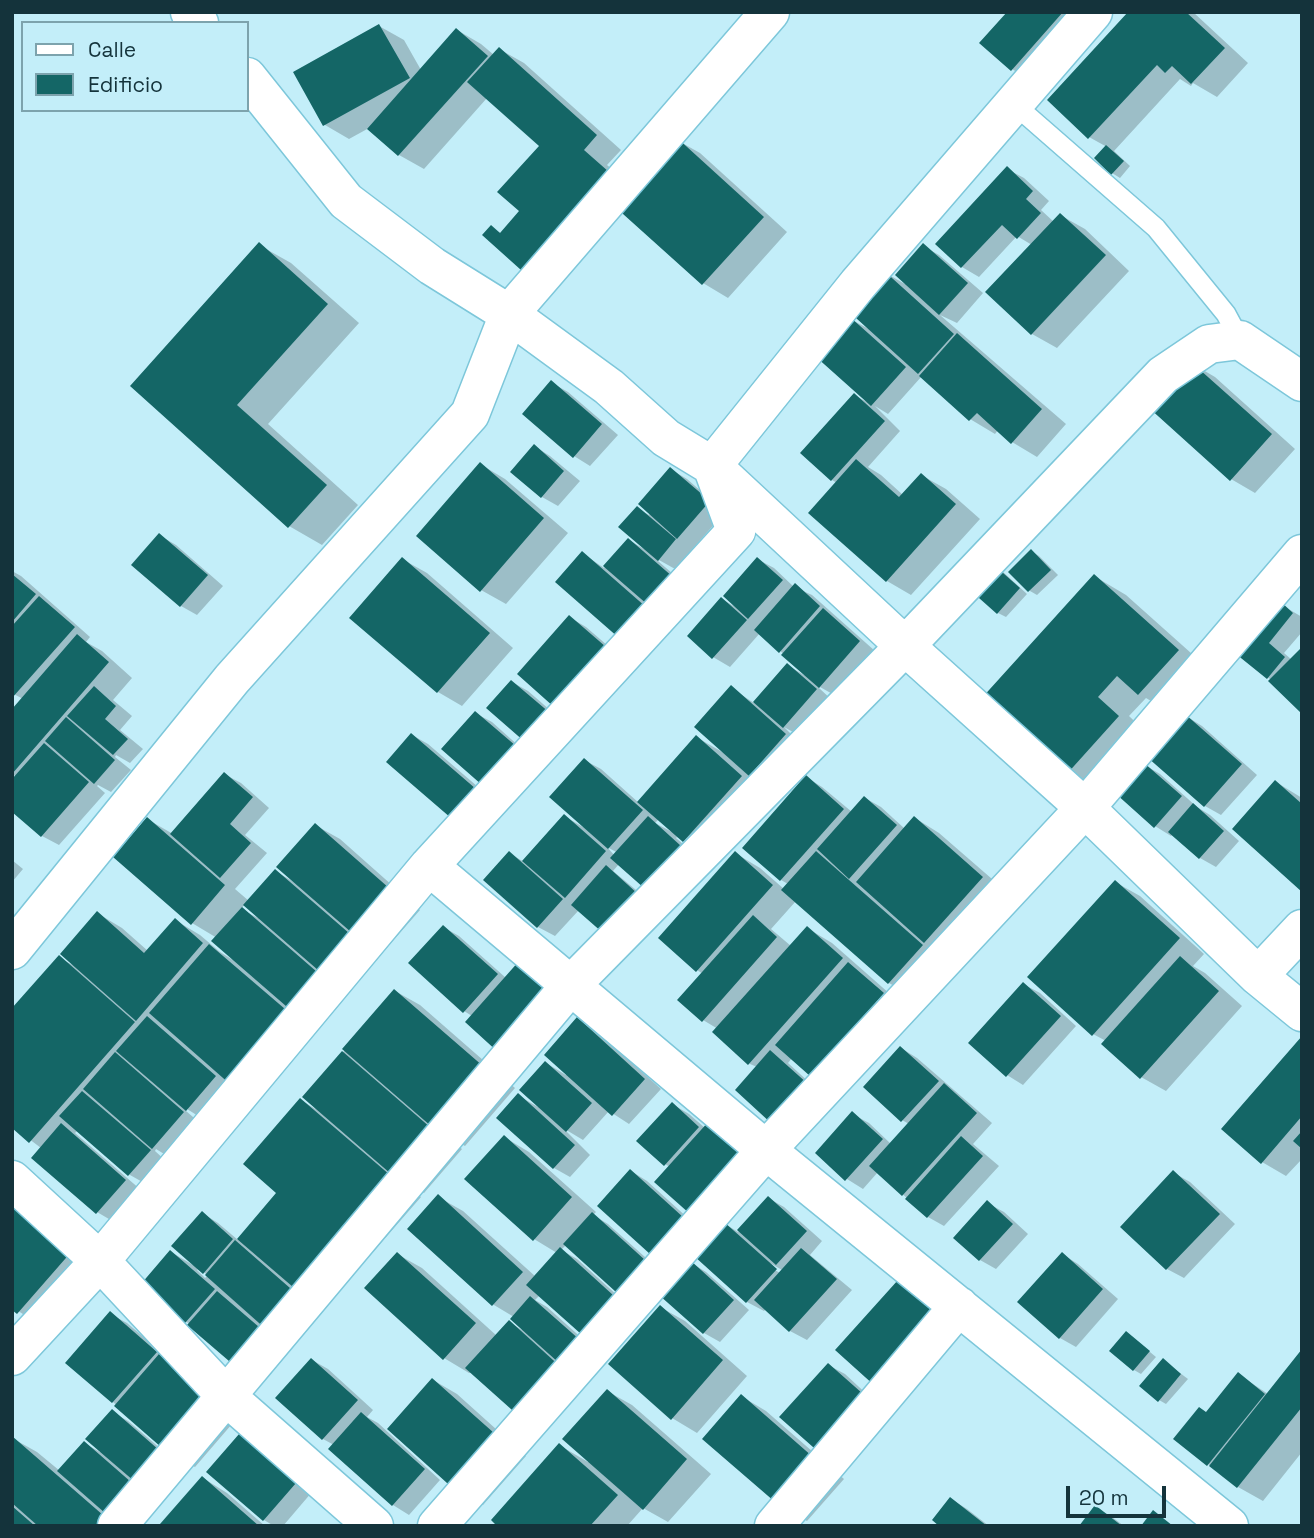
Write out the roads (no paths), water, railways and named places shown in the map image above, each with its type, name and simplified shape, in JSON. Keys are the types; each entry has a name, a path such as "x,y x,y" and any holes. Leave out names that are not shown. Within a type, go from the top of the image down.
{"street":[{"path":"12,950 232,679 471,414 509,314 770,12"},
{"path":"712,466 858,284 1093,12"},
{"path":"248,79 346,201 432,266 509,314 609,387 666,438 712,466 905,646 1085,808 1258,976 1302,1012"},
{"path":"117,1526 570,986 905,646 1163,375 1209,344 1240,341 1302,382"},
{"path":"12,1356 100,1261 429,866 736,531 712,466"},
{"path":"437,1526 766,1150 1085,808 1302,554"},
{"path":"429,866 766,1150 1229,1526"},
{"path":"1258,976 1302,929"},
{"path":"12,1180 100,1261 226,1395 374,1526"},
{"path":"774,1526 959,1307"}],"lane":[{"path":"1014,104 1156,228 1226,314 1240,341"}]}
